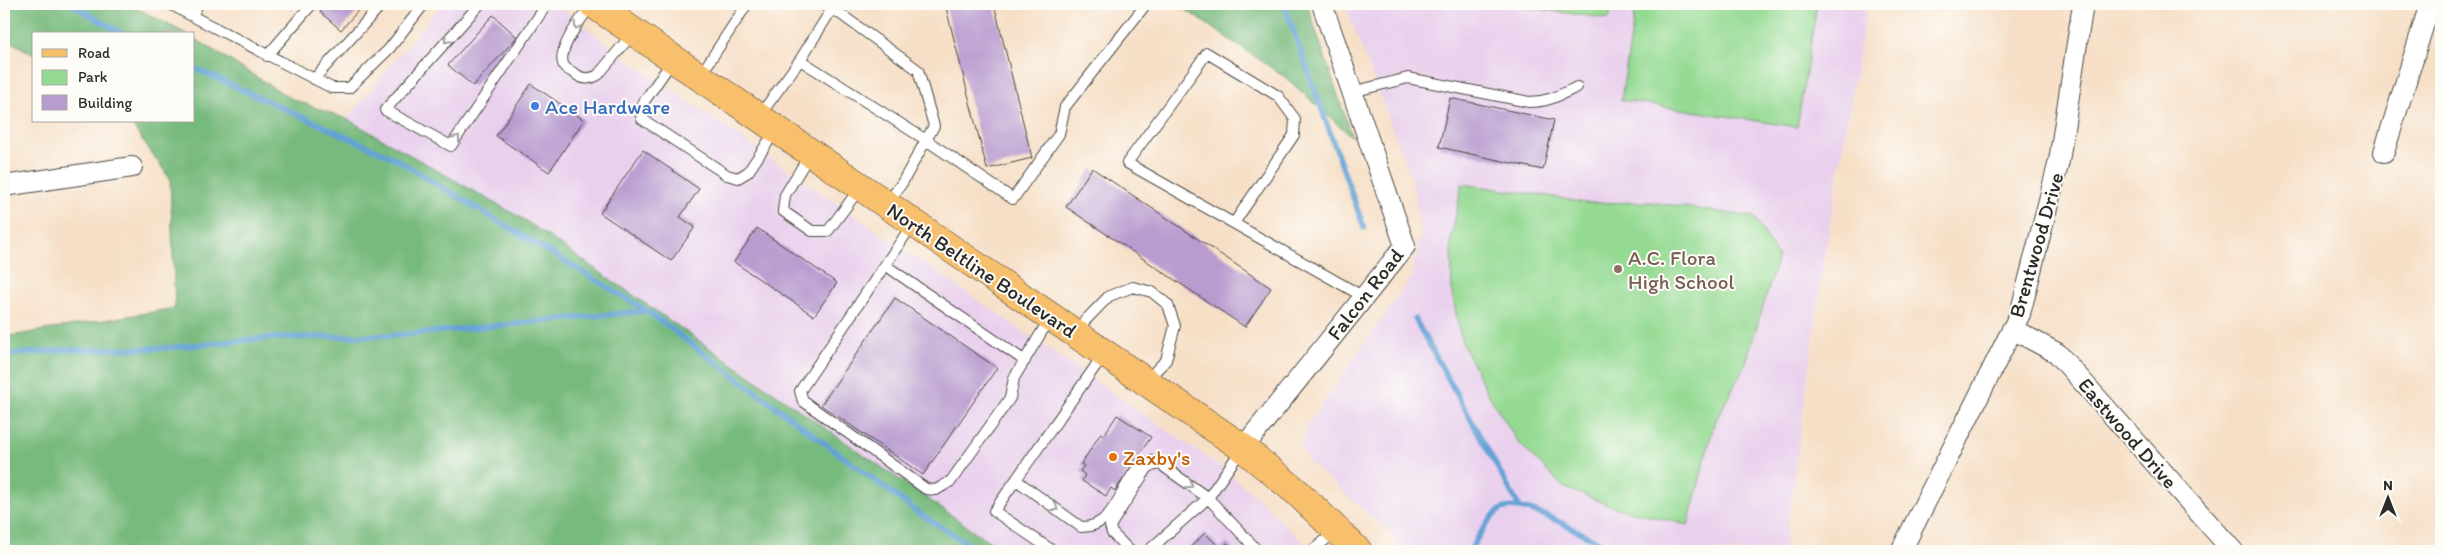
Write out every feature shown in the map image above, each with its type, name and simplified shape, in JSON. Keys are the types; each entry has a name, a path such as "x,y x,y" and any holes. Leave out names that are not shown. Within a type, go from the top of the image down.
{"main road":[{"name":"North Beltline Boulevard","path":"592,4 1243,448 1298,492 1358,551"}],"street":[{"name":"Falcon Road","path":"1243,448 1405,246 1322,4"},
{"name":"Brentwood Drive","path":"1901,551 2020,314 2059,161 2083,4"},
{"path":"2384,152 2430,4"},
{"path":"4,186 132,168"},
{"name":"Eastwood Drive","path":"2012,329 2058,353 2233,551"}],"lane":[{"path":"170,4 267,56 332,88 349,88 389,49 424,4"},
{"path":"192,16 198,4"},
{"path":"267,56 312,4"},
{"path":"314,79 382,4"},
{"path":"480,4 385,110 451,146 547,4"},
{"path":"592,4 563,49 562,60 565,68 582,78 592,78 598,75 634,32"},
{"path":"700,77 747,4"},
{"path":"673,59 643,103 640,111 642,119 727,176 738,178 748,172 768,123 800,60 834,6 918,70 934,126 902,182 886,204"},
{"path":"800,60 926,140 1013,199 1059,134 1065,107 1143,8"},
{"path":"1234,223 1294,135 1295,119 1278,96 1207,53 1127,163 1364,297"},
{"path":"1352,92 1408,78 1529,102 1542,102 1577,87"},
{"path":"811,153 785,195 783,212 812,231 828,231 860,187"},
{"path":"913,223 800,391 803,401 926,489 936,490 950,481 1010,398 1014,378 1051,317"},
{"path":"885,265 1025,361"},
{"path":"1073,332 1109,296 1133,287 1152,292 1168,305 1175,326 1166,360 1146,382"},
{"path":"1053,551 994,510 1104,354"},
{"path":"1148,551 1208,498 1243,448"},
{"path":"1016,480 1082,527 1091,527 1102,522 1110,513 1138,468 1146,461 1155,461 1208,498 1258,551"},
{"path":"1130,551 1112,533 1110,526 1148,467 1160,464"},
{"path":"1312,551 1337,530"}],"shaded area":[{"path":"442,4 556,4 628,60 1222,468 1260,500 1311,551 1003,551 523,219 347,119"},
{"name":"A.C. Flora High School","path":"1345,4 1867,4 1824,259 1784,551 1405,551 1389,532 1309,462 1301,447 1306,427 1411,278 1421,233 1412,180"}],"green space":[{"path":"4,4 128,4 183,32 32,32 32,54 4,38"},
{"path":"1177,4 1307,4 1352,137 1285,77"},
{"path":"1504,4 1612,4 1609,19"},
{"path":"1636,4 1817,4 1797,127 1621,100"},
{"path":"195,39 292,99 347,119 523,219 1003,551 4,551 4,337 175,308 170,179 130,122 195,122"},
{"path":"1462,184 1585,203 1650,202 1754,217 1778,257 1745,365 1714,424 1688,525 1617,508 1563,487 1518,442 1488,394 1462,343 1452,293 1451,240"}],"building":[{"path":"328,4 364,4 341,30 320,12"},
{"path":"945,4 994,4 1032,158 987,169"},
{"path":"493,15 517,37 473,86 448,65"},
{"path":"531,84 584,120 549,172 496,136"},
{"path":"1450,98 1554,120 1543,170 1439,147"},
{"path":"643,150 699,189 680,217 695,227 671,261 600,213"},
{"path":"1092,168 1271,288 1245,327 1066,207"},
{"path":"757,228 837,283 814,316 734,262"},
{"path":"895,298 997,368 923,475 821,405"},
{"path":"1117,415 1151,437 1115,491 1111,488 1106,496 1082,481 1085,475 1080,471 1084,466 1081,464 1101,433 1104,435"},
{"path":"1205,533 1221,549 1227,543 1236,551 1186,551"}],"waterway":[{"path":"71,4 120,32"},
{"path":"1284,4 1364,228"},
{"path":"195,68 394,158 647,311"},
{"path":"4,355 65,350 165,348 267,338 400,335 647,311 920,514 979,551"},
{"path":"1415,319 1520,508"},
{"path":"1469,551 1492,517 1502,509 1513,507 1527,509 1559,522 1616,551"}],"place":[{"name":"Ace Hardware","path":"535,106"},
{"name":"A.C. Flora High School","path":"1618,269"},
{"name":"Zaxby's","path":"1113,457"}]}
